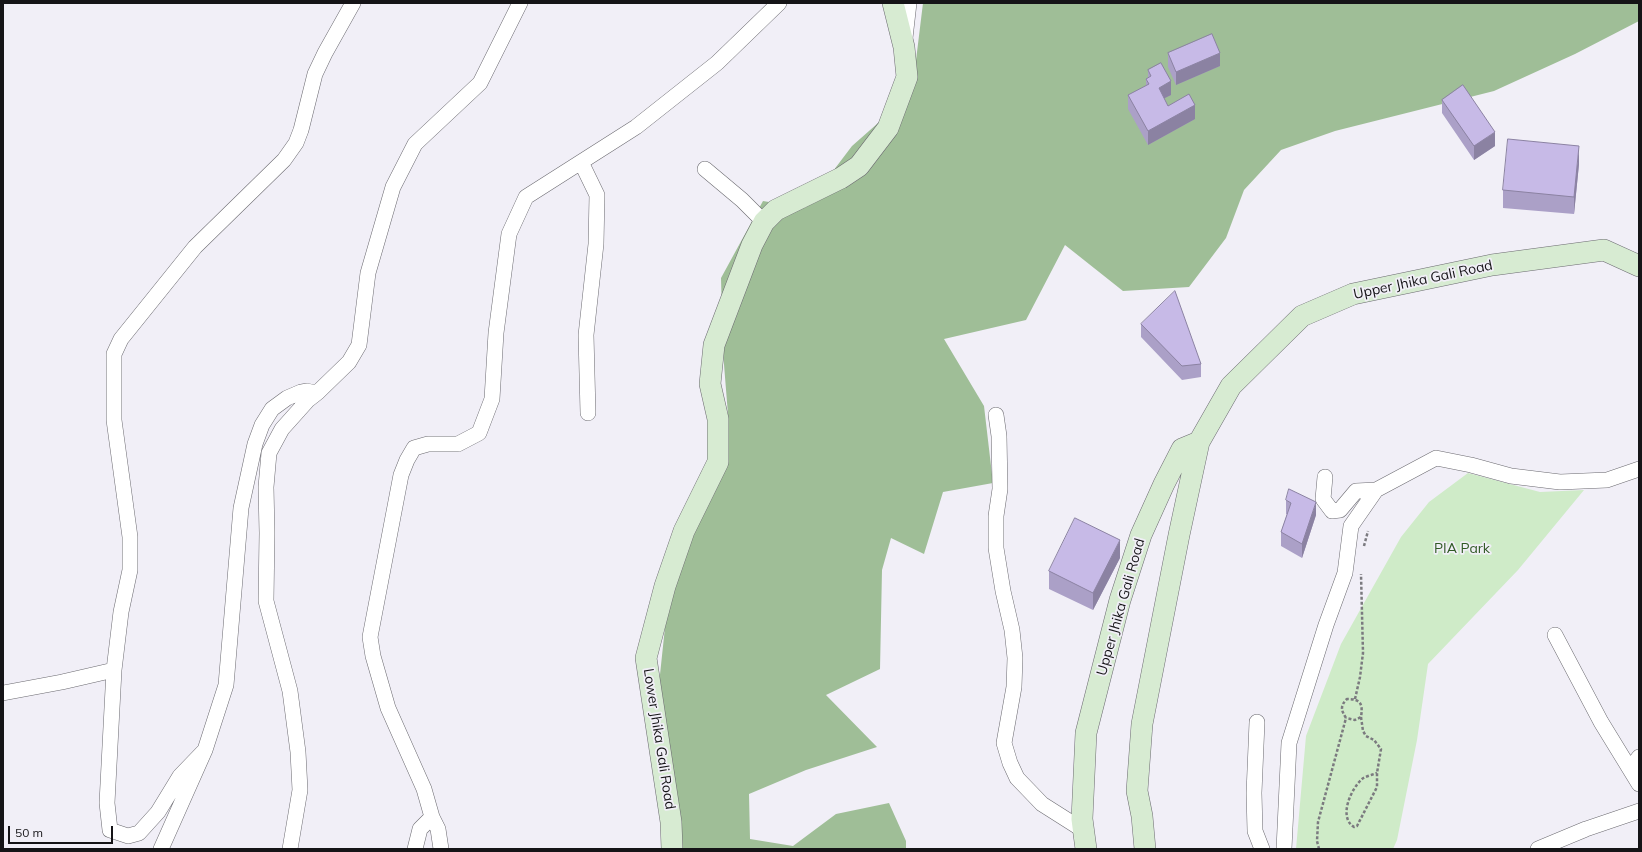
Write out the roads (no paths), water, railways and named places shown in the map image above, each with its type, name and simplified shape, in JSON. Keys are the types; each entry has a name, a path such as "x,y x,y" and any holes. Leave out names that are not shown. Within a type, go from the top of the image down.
{"main road":[{"name":"Lower Jhika Gali Road","path":"672,849 671,822 646,658 665,586 684,531 718,462 718,419 710,384 714,345 752,245 764,222 776,210 841,178 859,166 888,128 907,77 904,47 892,3"},
{"name":"Upper Jhika Gali Road","path":"1085,839 1082,818 1086,733 1120,600 1141,536 1164,484 1182,449 1199,442 1231,386 1302,316 1352,294 1492,265 1604,250 1639,266"},
{"path":"1145,849 1142,816 1137,791 1142,724 1178,535 1199,442"}],"street":[{"path":"205,750 180,776 158,812 139,833 128,836 110,830 107,803 114,670 121,612 130,570 130,537 114,420 114,354 121,339 195,247 284,160 296,143 301,130 315,74 353,3"},
{"path":"290,849 300,790 298,752 290,691 266,601 266,487 269,453 282,429 308,400 349,362 359,345 368,273 394,187 415,144 480,83 520,3"},
{"path":"441,849 438,829 432,816 415,765 388,708 373,656 370,637 401,475 414,448 428,444 458,444 479,433 492,399 496,333 509,234 526,197 636,127 711,68 779,3"},
{"path":"904,47 909,3"},
{"path":"581,162 597,195 596,244 586,335 588,414"},
{"path":"705,169 742,200 764,222"},
{"path":"161,849 205,750 226,685 241,508 255,444 262,425 272,409 287,398 301,392 306,391 317,393"},
{"path":"996,415 1000,489 996,516 996,548 1003,591 1012,630 1015,658 1014,687 1004,743 1010,763 1017,778 1042,804 1085,839"},
{"path":"1324,477 1323,499 1332,511 1340,510 1356,491 1376,490 1436,458 1471,465 1511,476 1560,482 1607,480 1639,469"},
{"path":"1284,849 1289,743 1326,625 1345,574 1351,526 1376,490"},
{"path":"1555,635 1601,722 1639,784"},
{"path":"3,694 114,670"},
{"path":"1257,722 1254,793 1255,831 1262,849"},
{"path":"1630,769 1639,757"},
{"path":"1538,849 1586,829 1639,811"},
{"path":"415,849 420,829 432,816"}],"park label":[{"name":"PIA Park","path":"1462,549"}]}
